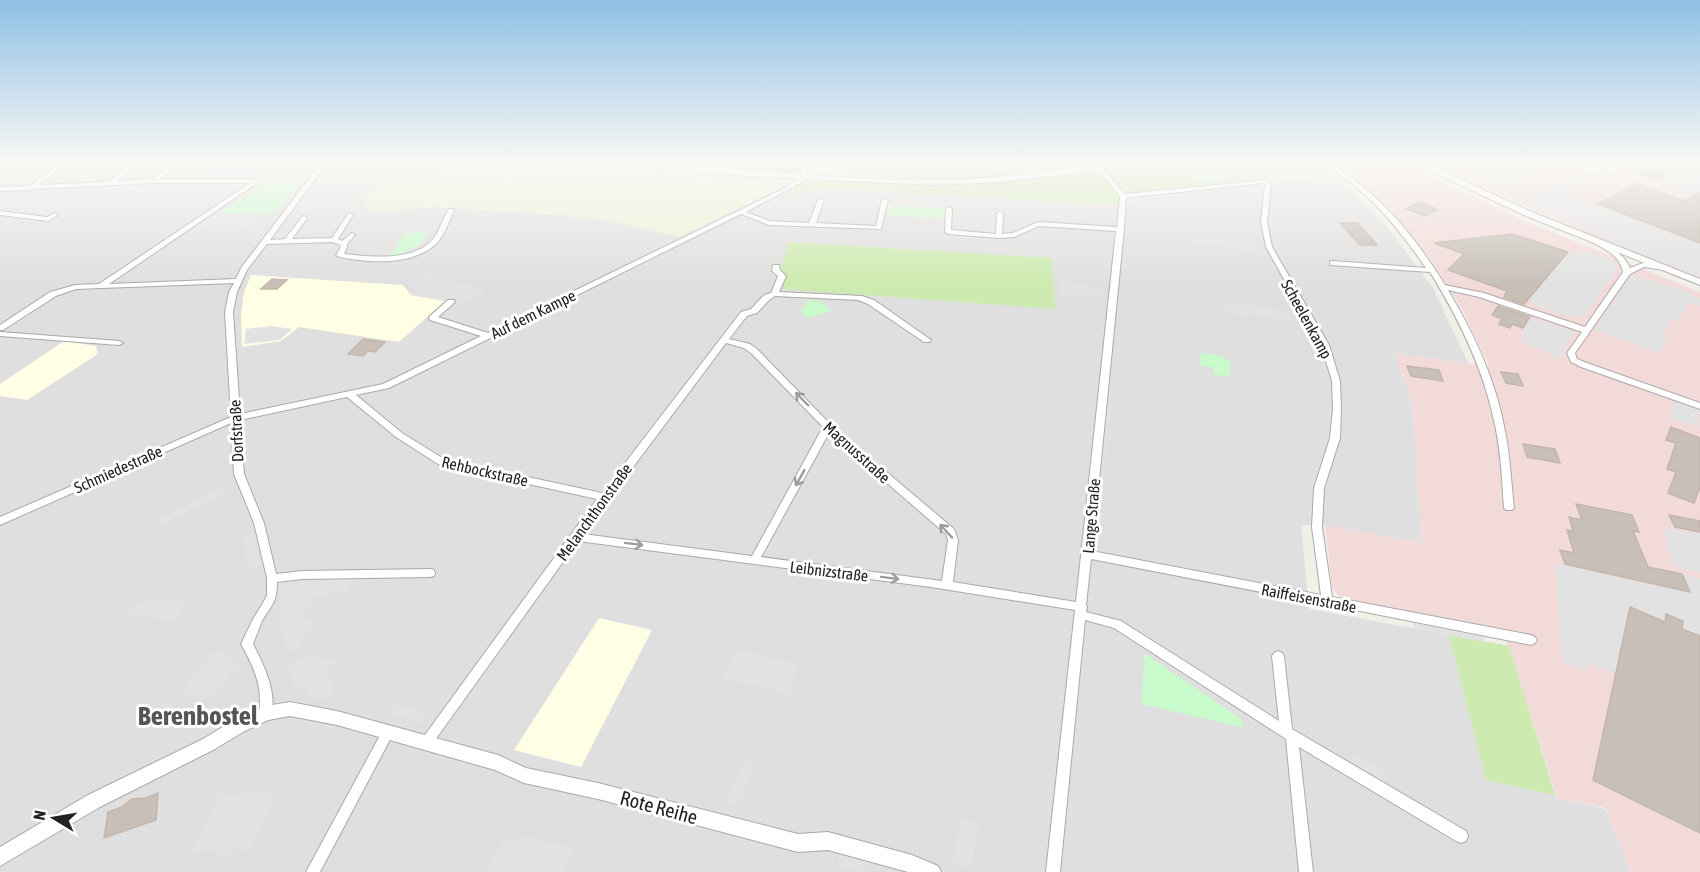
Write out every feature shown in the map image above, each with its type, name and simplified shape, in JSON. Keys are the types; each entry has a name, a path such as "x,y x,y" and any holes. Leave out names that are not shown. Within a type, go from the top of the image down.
{"street":[{"path":"101,286 223,204"},
{"name":"Dorfstraße","path":"266,713 266,688 262,672 247,644 250,634 272,595 272,578 259,523 239,474 230,312 237,282 294,204"},
{"name":"Auf dem Kampe","path":"236,418 386,386 757,204"},
{"path":"812,225 820,204"},
{"path":"741,212 769,223 879,228 884,204"},
{"name":"Lange Straße","path":"1053,872 1082,611 1122,204"},
{"name":"Scheelenkamp","path":"1266,204 1264,222 1269,247 1325,345 1336,381 1335,438 1319,488 1317,527 1327,602"},
{"path":"1377,204 1403,233 1442,287 1474,351 1496,410 1503,440 1509,508"},
{"path":"1510,204 1592,240 1700,282"},
{"path":"949,209 948,232 1014,235 1038,224 1120,229"},
{"path":"352,235 343,244 340,255 384,260 402,257 434,242 451,210"},
{"path":"0,213 48,219 55,215"},
{"path":"999,236 1000,213"},
{"path":"334,240 350,215"},
{"path":"287,241 304,218"},
{"path":"265,242 334,240 343,244"},
{"path":"1592,240 1623,258 1627,272"},
{"path":"1333,263 1430,270"},
{"path":"1664,268 1643,265 1627,272 1571,353 1574,360 1700,406"},
{"path":"776,267 776,271 782,276 774,294 866,300 927,340"},
{"path":"0,328 53,294 75,287 237,282"},
{"path":"1442,287 1481,295 1586,330"},
{"name":"Melanchthonstraße","path":"426,743 604,497 723,340 744,314 754,310 766,297 774,294"},
{"path":"451,302 433,318 489,336"},
{"path":"0,334 119,343"},
{"name":"Magnusstraße","path":"723,340 747,346 754,351 828,427 950,532 953,540 947,586"},
{"name":"Rehbockstraße","path":"350,395 399,435 441,462 604,497"},
{"name":"Schmiedestraße","path":"0,521 236,418"},
{"path":"754,561 828,427"},
{"name":"Leibnizstraße","path":"576,537 947,586 1082,611 1117,624 1289,733 1461,836"},
{"name":"Raiffeisenstraße","path":"1087,554 1532,640"},
{"path":"272,578 430,573"},
{"path":"1278,656 1306,872"},
{"name":"Rote Reihe","path":"0,856 94,801 266,713 279,709 300,709 498,763 524,775 561,785 598,791 798,843 828,841 912,864 932,872"},
{"path":"313,872 343,820 388,732"}],"shaded area":[{"path":"0,204 373,204 369,211 438,207 562,215 610,221 679,237 748,204 1090,204 1128,206 1129,204 1364,204 1384,223 1433,288 1468,363 1395,354 1412,403 1422,543 1325,525 1301,525 1309,609 1509,646 1555,795 1557,798 1606,809 1631,872 0,872"},
{"path":"227,204 231,204 214,215 256,220 239,233 195,229 198,226 195,226"},
{"path":"365,204 748,204 679,237 610,221 562,215 438,207 368,211"},
{"path":"1384,204 1488,204 1527,222 1700,292 1700,872 1631,872 1606,808 1557,798 1509,647 1501,629 1343,600 1332,588 1325,525 1422,543 1412,403 1395,354 1489,366 1463,311 1431,259"},
{"path":"1521,204 1700,204 1700,277 1622,248"},
{"path":"1534,204 1598,204 1700,243 1700,276 1621,246"},
{"path":"1194,235 1256,243 1257,251 1194,243"},
{"path":"1568,252 1587,252 1607,258 1618,267 1585,317 1561,315 1535,305 1529,299"},
{"path":"430,273 439,280 482,287 483,295 452,308 445,301 411,295 408,291 413,289 408,286"},
{"path":"251,275 403,285 411,295 445,301 399,342 299,327 281,341 242,347 241,314 244,292"},
{"path":"1632,275 1692,293 1691,296 1700,299 1700,306 1688,303 1679,320 1672,318 1661,336 1668,339 1660,353 1594,330"},
{"path":"1059,279 1103,290 1102,298 1061,295"},
{"path":"1224,302 1288,310 1290,321 1224,312"},
{"path":"1531,318 1574,332 1560,359 1519,340"},
{"path":"272,326 292,329 280,340 244,344 246,329"},
{"path":"64,341 96,346 98,354 27,400 0,396 0,384"},
{"path":"1109,379 1113,380 1100,523 1094,522"},
{"path":"1674,400 1700,409 1698,427 1669,417"},
{"path":"221,487 225,492 159,527 156,521"},
{"path":"1666,528 1700,534 1700,573 1676,566 1666,549"},
{"path":"253,531 261,566 250,571 242,535"},
{"path":"1556,563 1689,592 1682,574 1700,579 1700,636 1630,608 1616,675 1589,663 1587,671 1563,662 1558,621"},
{"path":"356,577 345,593 316,596 302,616 316,622 297,649 288,651 282,633 280,579"},
{"path":"149,597 189,602 174,620 128,614 137,605 142,605"},
{"path":"599,618 652,630 581,767 514,750"},
{"path":"1413,623 1484,637 1485,642 1414,629"},
{"path":"1147,647 1260,722 1257,725 1147,651"},
{"path":"735,649 799,665 787,694 723,677"},
{"path":"212,652 229,655 237,665 213,698 179,694"},
{"path":"309,656 335,659 336,663 325,669 326,679 332,677 334,695 322,699 309,696 306,687 295,691 288,664"},
{"path":"394,703 429,713 422,723 386,713"},
{"path":"1354,754 1384,772 1381,782 1350,764"},
{"path":"744,760 756,764 738,806 725,802"},
{"path":"276,792 250,850 193,852 222,794"},
{"path":"960,819 979,824 971,868 952,862"},
{"path":"521,835 574,848 563,872 487,872 504,839 518,840"},
{"path":"840,853 865,860 862,872 837,865"}],"green space":[{"path":"234,204 282,204 272,215 221,213"},
{"path":"888,206 946,208 945,218 886,215"},
{"path":"428,231 419,246 390,257 404,234"},
{"path":"789,242 1052,258 1055,309 780,289 780,270"},
{"path":"808,300 819,301 832,310 809,318 801,312"},
{"path":"1201,353 1221,356 1230,362 1230,377 1213,374 1213,367 1200,366"},
{"path":"1449,635 1509,646 1555,795 1486,780"},
{"path":"1144,653 1240,718 1244,728 1142,704"}],"building":[{"path":"1416,204 1423,204 1438,210 1425,216 1406,209"},
{"path":"1598,204 1700,204 1700,243"},
{"path":"1340,223 1358,223 1377,245 1360,245"},
{"path":"1512,234 1568,252 1524,304 1504,297 1507,291 1448,270 1464,254 1434,243"},
{"path":"272,279 287,280 277,289 261,289"},
{"path":"1498,306 1530,317 1523,328 1512,324 1510,328 1499,324 1502,319 1492,315"},
{"path":"363,339 385,342 375,352 368,351 363,356 348,354"},
{"path":"1407,366 1439,370 1443,381 1411,376"},
{"path":"1501,372 1518,374 1523,386 1506,383"},
{"path":"1671,427 1700,438 1700,487 1694,503 1668,493 1676,472 1667,469 1676,443 1666,440"},
{"path":"1523,444 1555,449 1560,463 1527,457"},
{"path":"1576,504 1632,515 1639,532 1633,531 1648,567 1682,574 1690,592 1565,564 1560,550 1574,553 1567,530 1573,531 1569,517 1582,520"},
{"path":"1669,515 1700,521 1700,532 1675,527"},
{"path":"1630,607 1665,622 1666,614 1683,621 1682,629 1700,636 1700,833 1593,780"},
{"path":"158,793 156,820 104,838 108,812 122,807 132,799 147,798"}],"district":[{"name":"Berenbostel","path":"198,715"}]}
